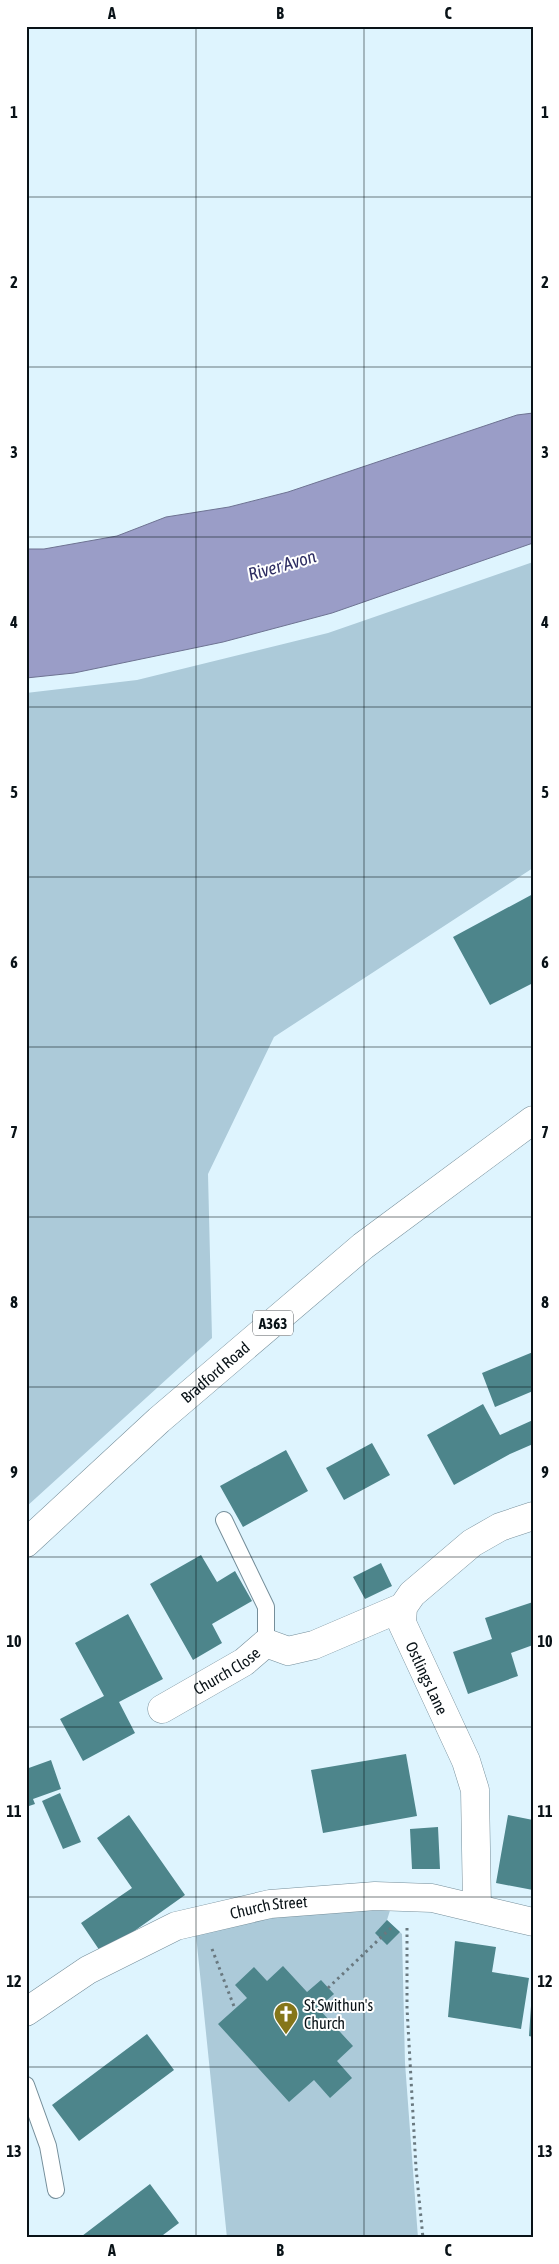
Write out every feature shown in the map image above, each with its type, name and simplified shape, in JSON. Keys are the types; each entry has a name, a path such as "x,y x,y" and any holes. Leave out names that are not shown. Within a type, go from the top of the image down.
{"street":[{"name":"Bradford Road","path":"26,1543 159,1420 363,1246 533,1120"},
{"path":"402,1607 412,1594 472,1543 500,1527 533,1516"},
{"name":"Church Close","path":"162,1709 244,1662 266,1643 288,1651 314,1645 402,1607"},
{"name":"Ostlings Lane","path":"402,1607 402,1623 466,1761 475,1790 477,1907"},
{"name":"Church Street","path":"26,2012 88,1970 176,1926 270,1904 375,1896 432,1898 477,1907 533,1922"}],"lane":[{"path":"224,1520 266,1607 266,1643"},
{"path":"26,2085 48,2146 56,2190"}],"path":[{"path":"328,1988 392,1926 400,1923"},
{"path":"407,1927 407,2008 416,2168 423,2238"},
{"path":"214,1954 235,2009"}],"shaded area":[{"path":"533,562 533,868 274,1037 208,1174 212,1338 26,1507 26,693 137,680 328,633"},
{"path":"392,1904 387,1920 402,1934 405,2063 418,2238 227,2238 196,1935 229,1921"}],"water":[{"name":"River Avon","path":"533,413 533,543 332,613 223,642 74,673 26,678 26,549 44,549 117,536 166,517 229,507 288,492 517,415"}],"building":[{"path":"533,894 533,983 490,1005 453,937"},
{"path":"533,1352 533,1391 495,1407 482,1373"},
{"path":"483,1404 500,1435 533,1420 533,1444 510,1454 454,1485 427,1435"},
{"path":"372,1443 390,1475 344,1500 326,1468"},
{"path":"286,1450 308,1491 243,1527 220,1486"},
{"path":"201,1555 217,1582 235,1571 252,1601 212,1624 222,1643 193,1660 150,1584"},
{"path":"381,1563 392,1586 365,1599 353,1577"},
{"path":"533,1602 533,1645 511,1653 518,1676 468,1694 453,1652 492,1639 485,1618"},
{"path":"128,1614 163,1679 119,1702 135,1733 83,1761 60,1719 104,1696 75,1643"},
{"path":"406,1754 417,1816 323,1833 311,1770"},
{"path":"51,1760 61,1789 33,1799 35,1804 26,1807 26,1769"},
{"path":"60,1793 81,1842 63,1849 42,1801"},
{"path":"129,1815 185,1895 102,1954 81,1923 132,1888 97,1838"},
{"path":"508,1815 533,1820 533,1890 496,1883"},
{"path":"438,1827 440,1869 412,1869 410,1829"},
{"path":"387,1920 400,1932 387,1945 375,1933"},
{"path":"455,1941 496,1947 492,1972 529,1978 521,2029 448,2017"},
{"name":"St Swithun's Church","path":"283,1966 307,1992 321,1980 334,1994 318,2008 353,2046 337,2061 352,2078 330,2098 314,2080 289,2102 218,2024 247,1998 235,1985 254,1967 267,1981"},
{"path":"531,2006 533,2006 533,2037 529,2036"},
{"path":"147,2034 174,2070 79,2141 52,2105"},
{"path":"150,2184 179,2223 159,2238 84,2238 82,2236"}],"place":[{"name":"St Swithun's Church","path":"286,2035"}]}
